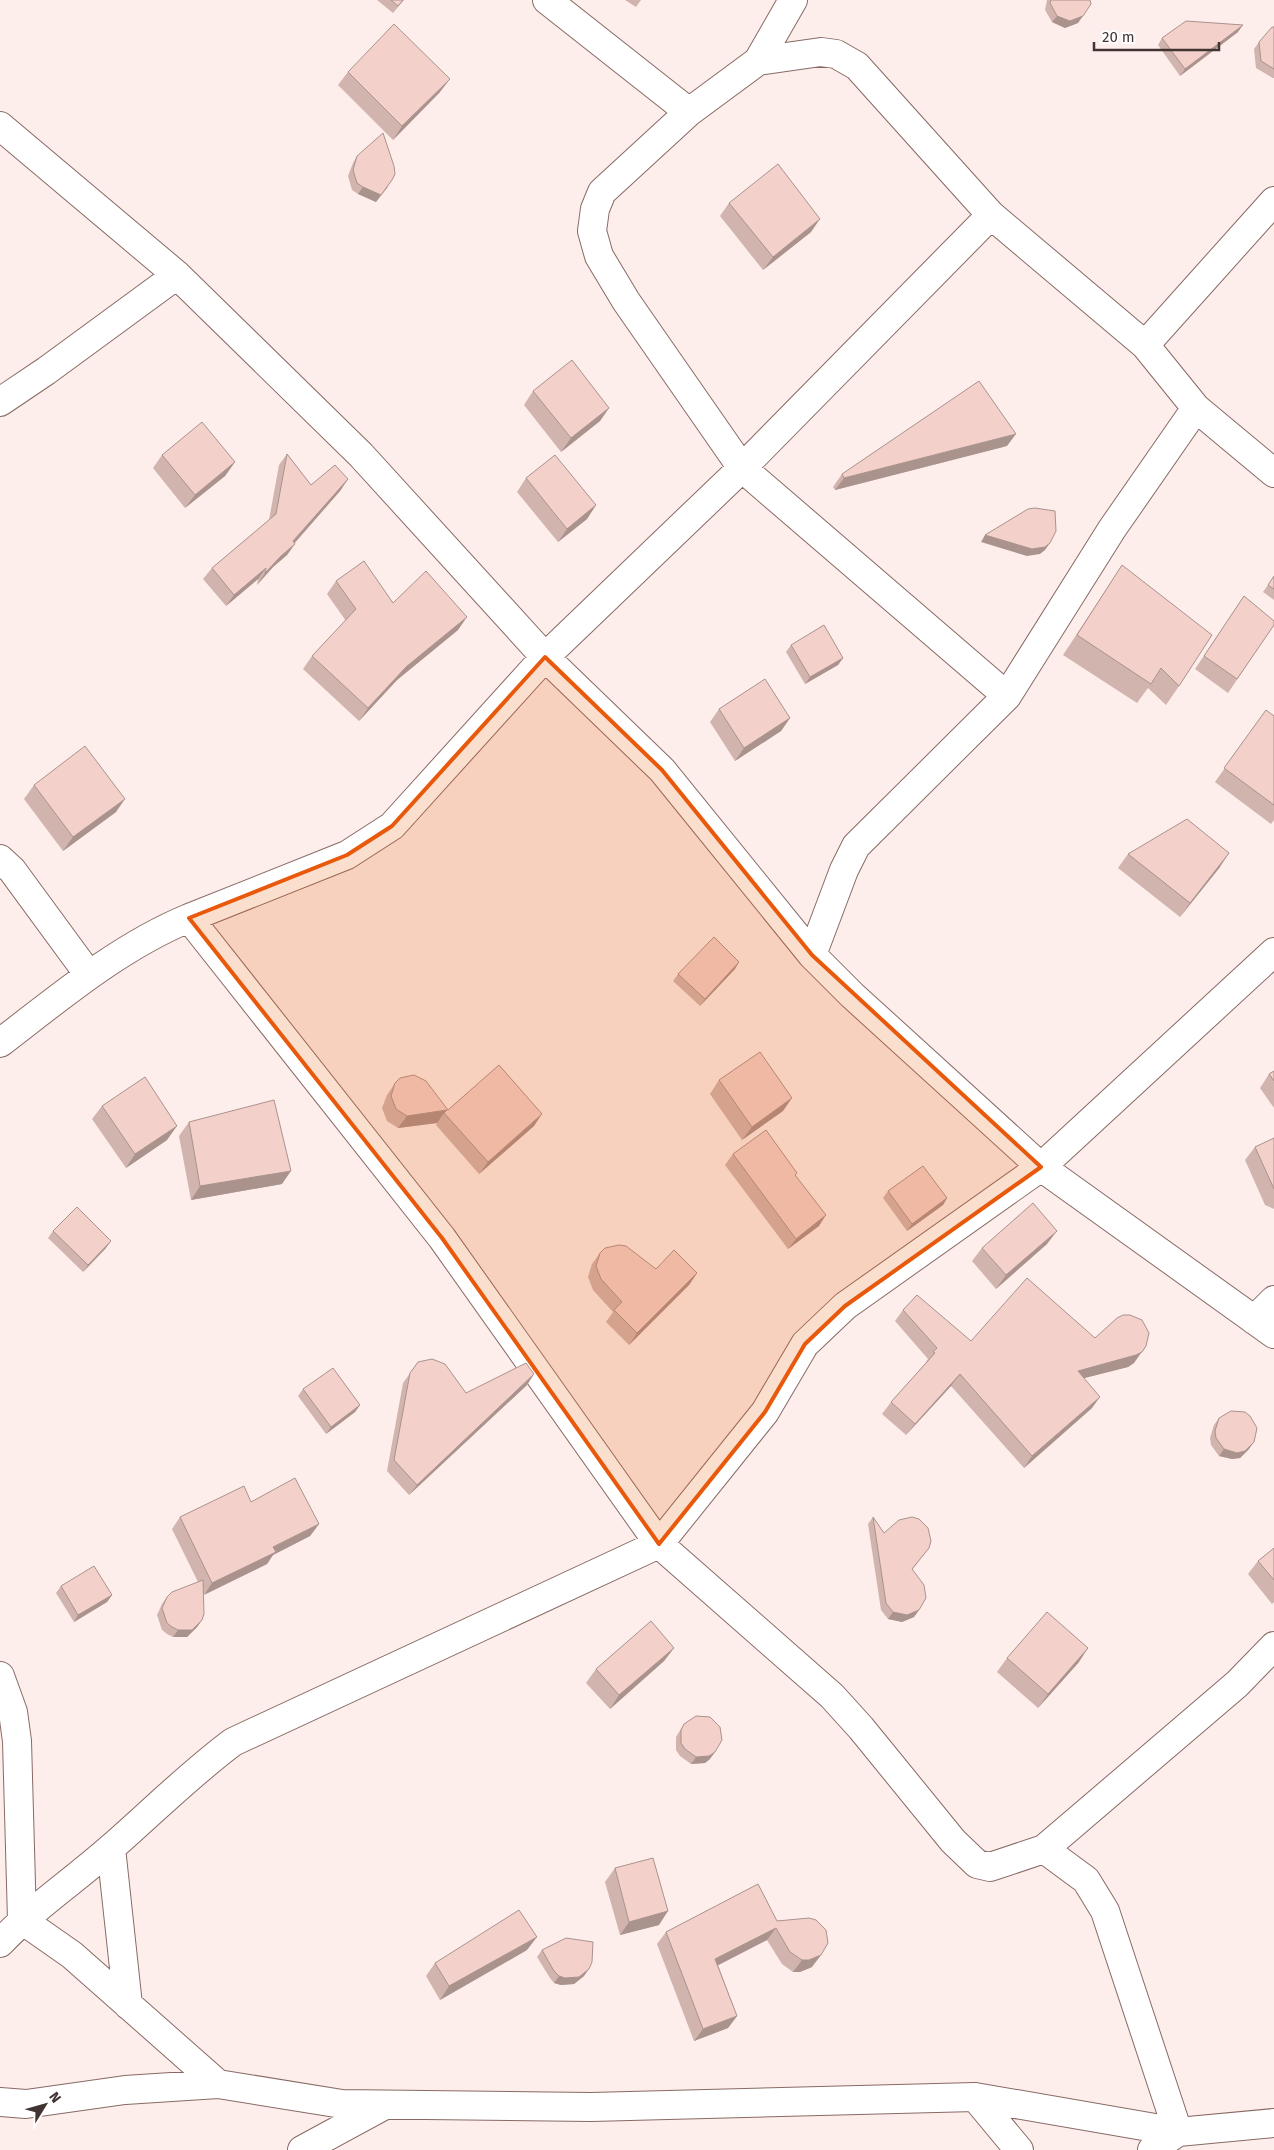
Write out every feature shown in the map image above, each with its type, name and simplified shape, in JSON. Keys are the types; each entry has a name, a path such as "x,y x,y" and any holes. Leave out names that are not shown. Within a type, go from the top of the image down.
{"street":[{"path":"546,0 689,112"},
{"path":"793,0 758,60 689,112 602,192 594,209 592,231 599,256 626,301 742,468 1007,696"},
{"path":"758,60 821,52 836,54 857,66 991,215 1146,346 1196,408 1274,473"},
{"path":"0,126 177,275 361,455 545,657 662,770 812,955 852,996 1041,1167 1264,1327 1274,1300"},
{"path":"1146,346 1274,201"},
{"path":"0,1043 89,975 166,927 347,854 392,826 545,657 742,468 991,215"},
{"path":"0,402 46,371 177,275"},
{"path":"812,955 844,870 856,846 1007,696 1112,530 1196,408"},
{"path":"0,859 12,870 89,975"},
{"path":"189,918 442,1238 659,1544 832,1696 861,1728 953,1840 977,1864 990,1867 1044,1849 1237,1684 1274,1646"},
{"path":"0,1943 22,1920 111,1848 211,1759 233,1742 659,1544 765,1412 805,1344 845,1306 1041,1167 1274,952"},
{"path":"0,1676 12,1712 17,1741 22,1920"},
{"path":"111,1848 128,2005"},
{"path":"1044,1849 1086,1880 1105,1910 1178,2132"},
{"path":"22,1920 72,1955 218,2084"},
{"path":"0,2102 26,2104 125,2090 218,2084 342,2104 591,2107 975,2097 1178,2132 1274,2123"},
{"path":"975,2097 1019,2150"},
{"path":"302,2150 386,2104"},
{"path":"1152,2150 1178,2132"}],"highlighted area":[{"path":"545,657 662,770 812,955 1041,1167 845,1306 805,1344 765,1412 659,1544 442,1238 189,918 347,855 392,826"}],"building":[{"path":"391,0 403,0 398,6"},
{"path":"1051,0 1090,0 1091,4 1083,16 1070,21 1057,16 1050,3"},
{"path":"1186,21 1243,25 1185,69 1162,38"},
{"path":"394,24 450,79 402,126 348,72"},
{"path":"1274,27 1274,69 1261,61 1259,42"},
{"path":"383,133 395,174 381,195 357,183 353,170 357,156"},
{"path":"778,164 820,219 773,257 729,203"},
{"path":"572,360 609,408 571,438 533,391"},
{"path":"979,381 1016,434 844,478 842,474"},
{"path":"202,422 235,462 195,495 162,455"},
{"path":"287,454 311,485 335,465 348,479 293,541 295,544 265,573 266,568 234,595 212,568 276,514"},
{"path":"555,455 596,505 567,529 526,478"},
{"path":"1035,508 1055,511 1056,531 1050,543 1045,547 1032,549 985,535 1028,509"},
{"path":"364,561 393,603 426,571 467,617 406,667 368,708 312,656 356,609 336,581"},
{"path":"1122,565 1212,635 1179,686 1161,668 1151,684 1077,635"},
{"path":"1274,576 1274,589 1268,585"},
{"path":"1244,596 1274,621 1274,625 1237,679 1204,656"},
{"path":"824,625 843,658 810,677 791,645"},
{"path":"765,679 790,718 744,748 719,709"},
{"path":"1266,710 1274,716 1274,805 1224,768"},
{"path":"85,746 125,799 73,837 34,785"},
{"path":"1187,819 1229,853 1190,903 1128,854"},
{"path":"714,937 739,962 705,999 678,974"},
{"path":"760,1052 792,1098 752,1127 719,1080"},
{"path":"499,1065 542,1114 488,1162 444,1113 447,1110 407,1116 396,1109 391,1096 395,1083 400,1078 414,1075 426,1081 448,1110"},
{"path":"1274,1071 1274,1081 1269,1074"},
{"path":"145,1077 177,1126 135,1154 102,1106"},
{"path":"274,1100 291,1171 200,1186 189,1122"},
{"path":"766,1130 797,1173 795,1175 826,1215 796,1239 733,1154"},
{"path":"1274,1138 1274,1189 1255,1147"},
{"path":"923,1166 947,1198 912,1224 888,1191"},
{"path":"1033,1203 1057,1231 1006,1275 982,1248"},
{"path":"77,1207 111,1241 88,1265 53,1231"},
{"path":"619,1245 626,1246 656,1269 674,1250 697,1273 637,1333 614,1310 622,1302 601,1279 596,1266 600,1253 605,1248"},
{"path":"1027,1278 1095,1338 1123,1315 1130,1315 1142,1320 1149,1333 1146,1346 1142,1352 1078,1371 1100,1397 1032,1456 960,1374 915,1424 891,1402 935,1353 933,1352 937,1348 903,1310 917,1295 971,1341"},
{"path":"432,1359 445,1364 466,1393 526,1363 534,1374 417,1485 394,1460 410,1373 418,1362"},
{"path":"333,1368 360,1405 331,1427 303,1389"},
{"path":"1231,1411 1245,1412 1250,1416 1257,1428 1254,1442 1245,1451 1237,1453 1224,1449 1216,1438 1215,1431 1219,1418"},
{"path":"295,1478 319,1524 273,1547 276,1552 212,1583 180,1517 244,1486 251,1502"},
{"path":"873,1517 884,1533 899,1520 912,1517 919,1519 928,1528 931,1541 929,1548 912,1569 924,1585 926,1598 919,1610 907,1615 893,1612 886,1603"},
{"path":"1274,1548 1274,1580 1258,1561"},
{"path":"94,1566 112,1595 78,1615 61,1586"},
{"path":"203,1580 204,1614 202,1620 192,1630 178,1630 172,1627 167,1623 162,1608 167,1597 172,1592"},
{"path":"1047,1612 1088,1648 1048,1694 1007,1658"},
{"path":"651,1621 674,1648 619,1695 596,1669"},
{"path":"696,1716 710,1717 720,1727 722,1740 715,1752 709,1756 696,1757 685,1749 681,1743 681,1730 684,1724"},
{"path":"653,1858 668,1911 629,1922 615,1868"},
{"path":"758,1884 777,1921 809,1918 816,1920 826,1930 828,1943 821,1955 809,1960 802,1960 790,1952 776,1928 715,1959 737,2016 703,2029 666,1932"},
{"path":"519,1910 537,1937 449,1986 435,1963"},
{"path":"566,1938 593,1942 592,1962 589,1969 579,1977 565,1978 559,1976 542,1950"}]}
